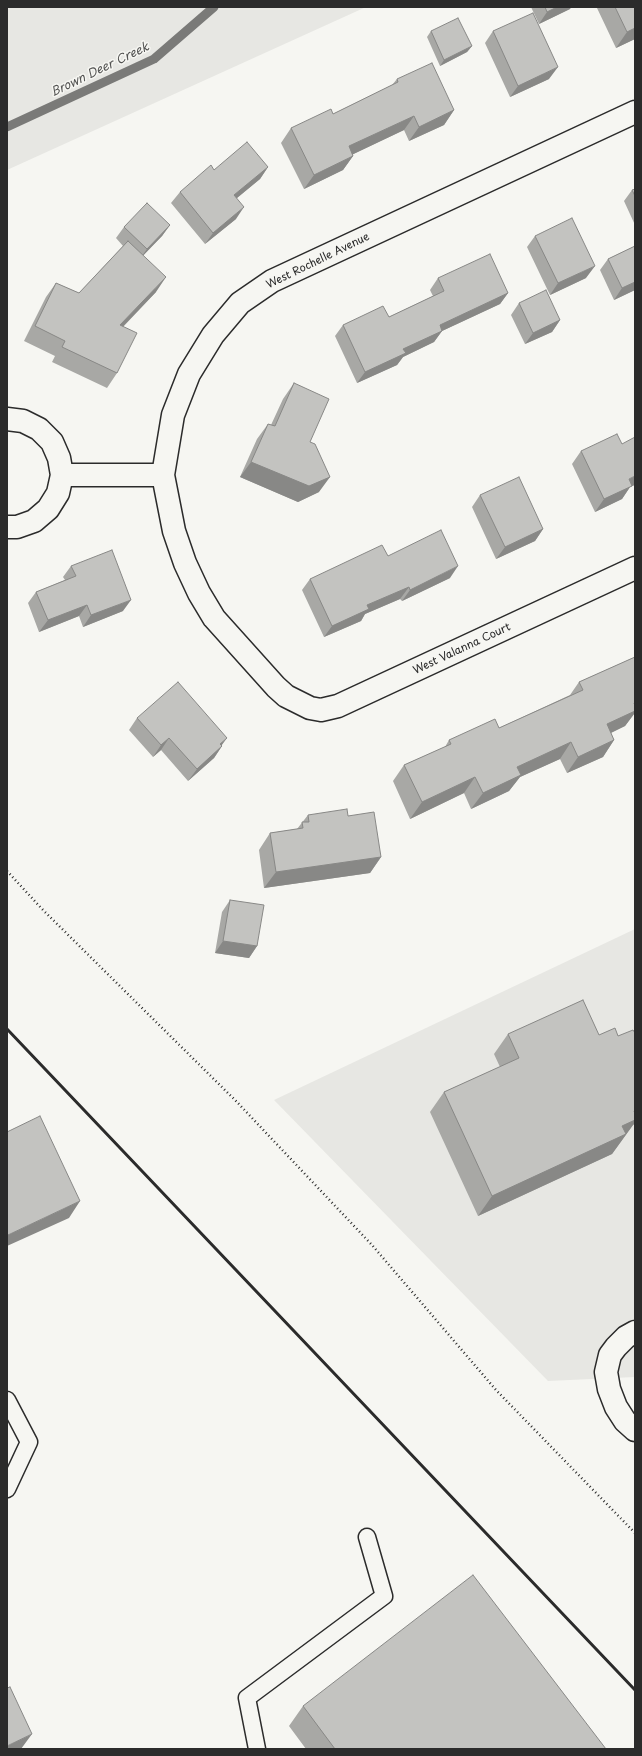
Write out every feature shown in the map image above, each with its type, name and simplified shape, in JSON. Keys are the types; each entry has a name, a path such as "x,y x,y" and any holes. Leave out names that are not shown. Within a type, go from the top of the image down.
{"street":[{"name":"West Rochelle Avenue","path":"286,696 276,687 214,618 198,593 185,563 174,531 163,475 173,415 189,374 213,335 240,303 272,281 635,112"},
{"path":"7,419 23,421 39,429 52,442 59,458 62,475 58,493 48,509 34,521 17,527 7,527"},
{"path":"62,475 163,475"},
{"name":"West Valanna Court","path":"286,696 310,708 321,710 338,706 635,568"},
{"path":"635,1332 626,1337 616,1347 606,1365 607,1381 611,1396 625,1421 635,1430"}],"lane":[{"path":"7,1400 29,1442 7,1489"},
{"path":"257,1749 247,1698 384,1596 367,1537"}],"path":[{"path":"7,871 43,910 236,1101 372,1245 496,1390 635,1533"}],"shaded area":[{"path":"7,7 366,7 7,170"},
{"path":"635,929 635,1377 548,1381 274,1100"}],"building":[{"path":"545,7 557,7 547,12"},
{"path":"615,7 635,7 635,28 627,32"},
{"path":"533,13 558,67 518,86 493,31"},
{"path":"458,18 472,46 444,60 431,31"},
{"path":"432,63 454,110 419,127 414,116 349,146 353,156 314,175 291,128 331,109 333,114 398,82 397,79"},
{"path":"247,142 268,167 234,195 244,207 213,233 180,192 211,165 214,170"},
{"path":"635,189 635,196 632,190"},
{"path":"147,203 170,225 147,249 124,227"},
{"path":"572,218 595,266 558,283 535,236"},
{"path":"128,241 166,277 120,325 137,333 117,373 62,347 65,341 35,326 56,283 79,293"},
{"path":"635,246 635,282 622,288 608,259"},
{"path":"490,254 508,293 440,325 442,331 403,349 406,353 365,372 343,325 383,306 389,317 444,291 438,278"},
{"path":"546,290 560,320 533,333 519,303"},
{"path":"294,383 329,399 310,442 315,444 330,477 309,486 251,462 268,424 275,426"},
{"path":"617,434 622,444 635,437 635,476 629,479 632,486 604,499 581,451"},
{"path":"519,477 543,529 505,547 480,495"},
{"path":"441,530 458,566 410,590 409,587 367,605 369,609 332,626 310,579 382,545 388,556"},
{"path":"112,550 131,600 91,615 87,605 48,620 36,592 76,576 71,566"},
{"path":"635,657 635,711 607,724 614,740 578,757 571,742 517,767 521,775 483,793 475,777 422,802 404,765 451,744 449,740 495,719 499,728 583,690 579,682"},
{"path":"178,682 227,738 220,744 222,746 197,769 169,738 161,745 137,718"},
{"path":"347,809 348,816 374,812 381,857 276,872 270,833 303,828 302,822 309,822 308,815"},
{"path":"230,900 264,905 257,946 223,941"},
{"path":"583,1000 599,1035 615,1028 618,1036 633,1030 635,1033 635,1120 622,1126 626,1134 492,1196 444,1092 519,1058 508,1034"},
{"path":"40,1116 80,1201 8,1235 7,1132"},
{"path":"473,1575 606,1749 335,1749 303,1706"},
{"path":"10,1687 32,1734 7,1746 7,1688"}],"waterway":[{"name":"Brown Deer Creek","path":"7,127 154,59 214,7"}],"railway":[{"path":"7,1029 635,1690"}]}
